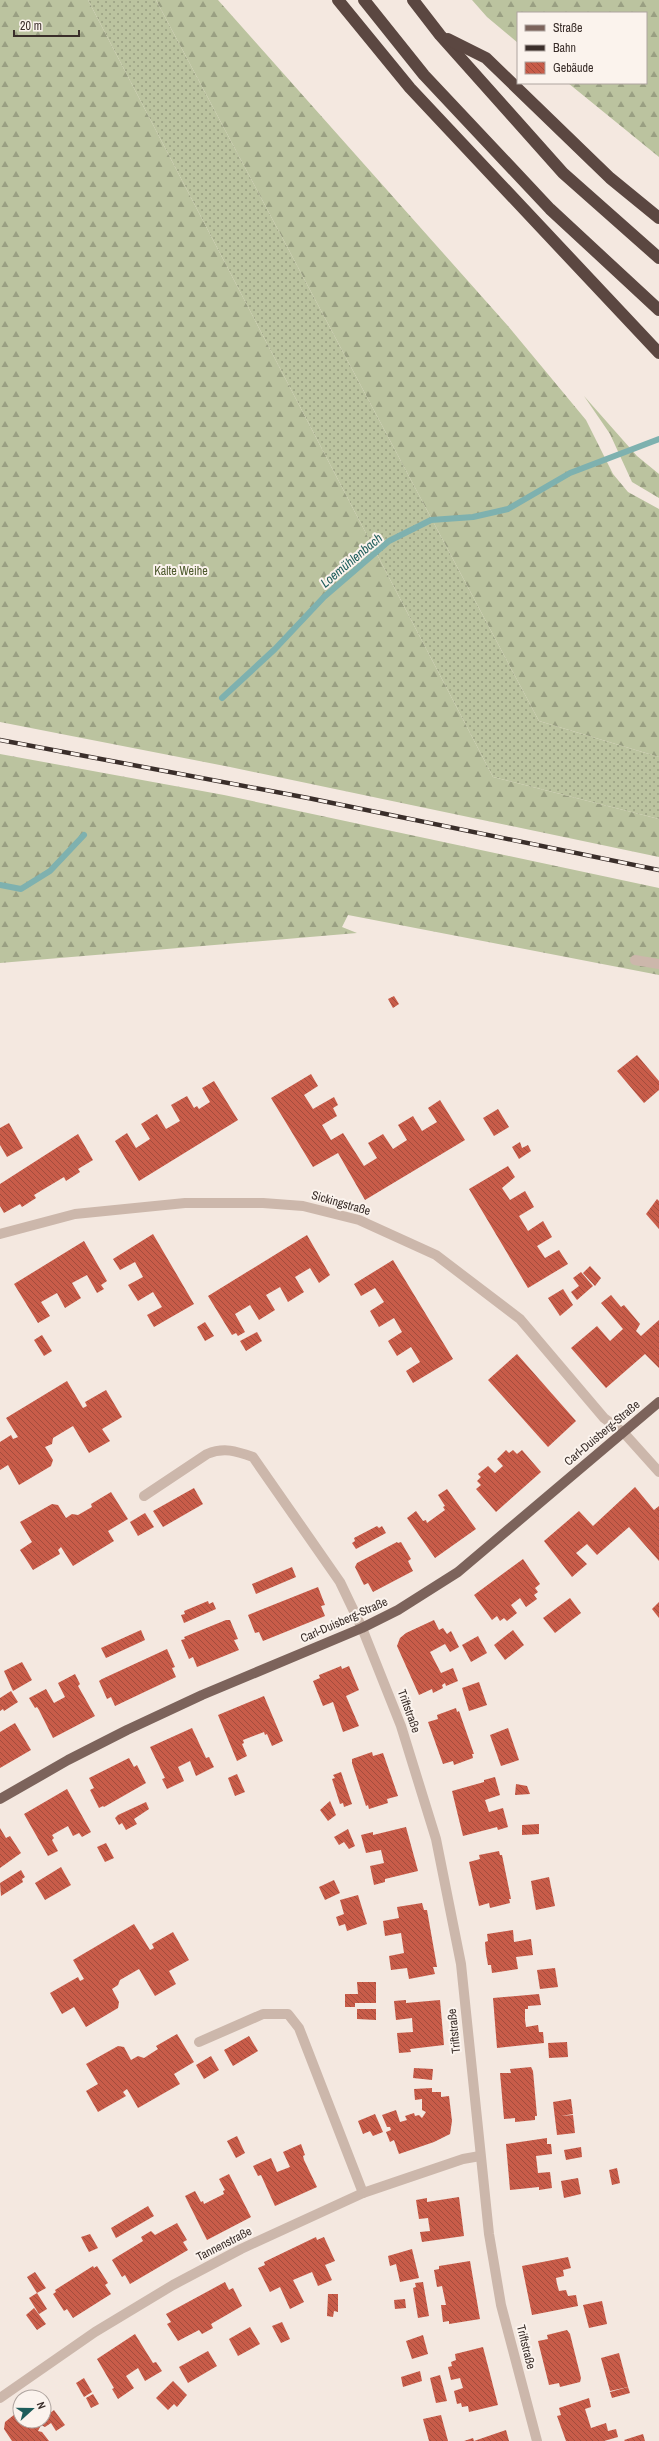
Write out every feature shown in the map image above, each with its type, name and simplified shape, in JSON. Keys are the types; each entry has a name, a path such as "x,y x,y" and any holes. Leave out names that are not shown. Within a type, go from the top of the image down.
{"highway":[{"path":"338,0 410,88 659,353"},
{"path":"364,0 424,75 550,209 659,310"},
{"path":"413,0 440,35 563,173 659,258"},
{"path":"440,35 486,58 610,178 659,218"}],"main road":[{"name":"Carl-Duisberg-Straße","path":"0,1799 68,1760 126,1730 202,1695 362,1628 398,1610 458,1572 659,1402"}],"street":[{"path":"635,960 659,964"},
{"name":"Sickingstraße","path":"0,1234 75,1214 184,1203 263,1203 303,1206 359,1220 436,1255 520,1319 604,1418 624,1433 659,1472"},
{"name":"Triftstraße","path":"144,1496 207,1454 217,1450 233,1449 253,1457 340,1582 362,1628 401,1726 436,1839 461,1964 489,2234 502,2305 537,2441"},
{"path":"199,2042 263,2014 288,2014 299,2028 363,2193"},
{"name":"Tannenstraße","path":"0,2398 95,2332 173,2285 241,2249 363,2193 463,2158 480,2156"}],"green space":[{"name":"Kalte Weihe","path":"0,0 88,0 493,777 659,819 659,857 230,767 0,722"},
{"path":"88,0 156,0 539,721 659,757 659,819 493,777"},
{"path":"156,0 218,0 508,326 586,420 613,474 628,492 659,509 659,757 539,721"},
{"path":"472,0 659,0 659,157 569,84 647,84 647,12 517,12 517,42 487,17"},
{"path":"584,396 637,456 659,474 659,498 632,482 610,434"},
{"path":"0,754 224,795 659,888 659,975 348,915 342,927 357,933 0,963"}],"building":[{"path":"394,996 399,1004 393,1008 388,999"},
{"path":"637,1055 659,1081 659,1090 644,1103 617,1071"},
{"path":"311,1074 318,1086 304,1095 313,1109 334,1097 338,1105 333,1108 337,1116 322,1125 331,1140 343,1133 364,1166 377,1158 368,1143 383,1134 393,1149 407,1140 398,1125 413,1116 422,1131 437,1122 428,1108 440,1100 465,1140 365,1200 338,1153 313,1167 271,1098"},
{"path":"214,1081 238,1120 139,1181 115,1141 127,1133 136,1148 150,1139 141,1124 157,1114 166,1129 180,1121 171,1105 187,1096 194,1108 197,1106 199,1109 210,1102 202,1088"},
{"path":"498,1109 509,1127 494,1136 483,1118"},
{"path":"9,1123 23,1148 7,1157 0,1145 0,1128"},
{"path":"78,1134 93,1160 78,1169 80,1172 66,1181 64,1177 34,1195 36,1198 22,1207 20,1204 4,1213 0,1206 0,1184"},
{"path":"520,1142 522,1148 528,1145 531,1151 519,1159 512,1147"},
{"path":"508,1166 515,1177 502,1188 510,1200 525,1191 534,1207 519,1216 528,1231 543,1221 552,1237 537,1246 545,1258 559,1250 568,1264 528,1288 469,1189"},
{"path":"657,1199 659,1201 659,1229 646,1214"},
{"path":"153,1234 194,1304 154,1327 147,1315 162,1307 153,1292 138,1301 128,1285 143,1277 135,1262 120,1270 113,1259"},
{"path":"307,1235 330,1275 319,1283 310,1268 295,1277 304,1292 288,1302 280,1287 266,1295 275,1310 259,1320 250,1305 235,1314 245,1332 238,1336 236,1333 232,1335 208,1296"},
{"path":"84,1241 107,1281 101,1285 104,1289 97,1293 87,1275 72,1283 81,1298 65,1308 57,1293 41,1302 50,1316 38,1323 14,1284"},
{"path":"393,1260 453,1359 413,1383 406,1371 420,1362 411,1347 397,1356 388,1341 402,1332 394,1318 379,1327 370,1311 384,1302 375,1288 361,1296 354,1284"},
{"path":"590,1266 601,1278 595,1286 583,1273"},
{"path":"581,1272 593,1286 577,1300 571,1292 579,1286 573,1278"},
{"path":"563,1289 573,1305 560,1316 548,1298"},
{"path":"611,1295 621,1307 624,1305 640,1324 636,1331 641,1336 659,1320 659,1368 645,1354 606,1388 571,1348 597,1326 610,1341 623,1329 601,1303"},
{"path":"205,1322 214,1336 205,1341 197,1327"},
{"path":"257,1332 262,1341 246,1351 240,1341"},
{"path":"42,1335 52,1351 44,1356 34,1340"},
{"path":"517,1354 576,1421 548,1447 488,1380"},
{"path":"67,1381 83,1408 87,1406 85,1402 106,1390 122,1417 102,1429 110,1441 89,1453 73,1426 53,1438 52,1444 45,1447 53,1460 51,1466 19,1485 8,1465 0,1470 0,1442 11,1435 13,1439 18,1437 6,1418"},
{"path":"506,1450 509,1453 513,1450 517,1454 522,1450 541,1472 496,1512 476,1489 481,1485 477,1481 481,1477 478,1474 488,1466 495,1473 503,1466 497,1459"},
{"path":"635,1487 654,1510 659,1506 659,1561 629,1527 597,1555 587,1544 576,1553 587,1564 572,1577 544,1541 579,1511 593,1526"},
{"path":"194,1488 203,1504 163,1527 153,1511"},
{"path":"447,1489 476,1529 435,1558 407,1518 416,1511 423,1521 426,1520 427,1523 445,1510 443,1507 445,1506 438,1495"},
{"path":"111,1492 128,1519 108,1531 114,1541 73,1566 61,1547 58,1550 60,1554 33,1570 20,1550 32,1542 20,1522 52,1504 58,1505 66,1518 72,1514 78,1515 92,1507 91,1504"},
{"path":"145,1513 154,1527 138,1536 130,1522"},
{"path":"377,1526 379,1528 382,1526 386,1533 356,1549 352,1543 355,1541 354,1538"},
{"path":"397,1542 401,1542 411,1559 408,1561 413,1571 373,1592 368,1583 364,1585 355,1567 357,1563"},
{"path":"523,1559 540,1584 535,1588 538,1592 534,1595 537,1599 526,1607 520,1598 511,1605 517,1613 507,1621 504,1618 500,1621 497,1616 492,1620 474,1595"},
{"path":"292,1567 296,1577 256,1594 252,1584"},
{"path":"318,1587 325,1605 321,1606 325,1616 263,1641 259,1632 255,1633 248,1615"},
{"path":"570,1598 581,1613 555,1633 543,1618"},
{"path":"208,1601 209,1604 213,1602 216,1609 184,1623 181,1615 185,1614 184,1611"},
{"path":"659,1602 659,1618 652,1609"},
{"path":"226,1620 230,1620 238,1639 234,1640 239,1650 197,1667 193,1657 189,1659 181,1640 185,1639 184,1637"},
{"path":"434,1620 439,1630 443,1628 447,1634 451,1631 459,1647 450,1652 445,1644 430,1652 441,1673 453,1668 458,1681 446,1686 445,1683 442,1685 443,1688 433,1693 432,1689 419,1695 397,1646 400,1638 406,1633"},
{"path":"141,1630 145,1640 106,1658 101,1648"},
{"path":"513,1630 524,1645 505,1660 494,1645"},
{"path":"478,1636 487,1653 471,1662 462,1645"},
{"path":"167,1649 175,1667 172,1668 176,1677 115,1706 111,1697 107,1699 99,1681"},
{"path":"22,1662 32,1680 13,1691 4,1671"},
{"path":"341,1666 342,1669 349,1666 359,1690 346,1696 359,1726 343,1732 333,1702 323,1706 313,1681 320,1678 319,1675"},
{"path":"75,1674 80,1684 78,1686 95,1716 53,1738 39,1710 37,1707 35,1708 29,1698 46,1689 54,1703 65,1697 58,1683"},
{"path":"479,1682 487,1705 469,1711 462,1688"},
{"path":"11,1691 18,1702 4,1711 3,1709 0,1711 0,1698"},
{"path":"264,1696 283,1741 272,1746 267,1734 265,1735 264,1732 243,1740 244,1743 242,1744 247,1756 237,1761 218,1715"},
{"path":"456,1708 457,1712 459,1711 474,1754 472,1754 473,1758 454,1765 453,1761 443,1764 428,1722 438,1719 437,1715"},
{"path":"15,1723 31,1750 0,1768 0,1732"},
{"path":"192,1728 206,1758 209,1757 214,1767 196,1776 190,1761 178,1767 184,1781 167,1789 162,1779 165,1778 150,1747"},
{"path":"508,1728 519,1760 501,1766 490,1735"},
{"path":"372,1752 373,1756 383,1753 398,1796 387,1799 388,1803 369,1809 368,1805 366,1806 352,1759"},
{"path":"129,1758 134,1767 137,1765 146,1783 104,1807 99,1808 90,1790 94,1788 89,1778"},
{"path":"341,1772 352,1804 344,1807 343,1803 340,1804 332,1779 335,1778 333,1775"},
{"path":"237,1774 245,1792 235,1796 228,1778"},
{"path":"495,1777 500,1795 485,1800 489,1812 503,1808 508,1827 498,1830 497,1827 463,1836 452,1791 484,1782 484,1780"},
{"path":"516,1784 527,1786 530,1794 515,1795"},
{"path":"67,1789 91,1832 82,1837 79,1833 73,1836 68,1826 52,1835 54,1838 52,1840 58,1851 48,1856 24,1814"},
{"path":"330,1801 336,1815 328,1821 320,1810"},
{"path":"146,1802 149,1809 134,1819 137,1824 126,1830 122,1823 119,1825 115,1818 118,1815"},
{"path":"539,1824 539,1834 522,1835 522,1825"},
{"path":"406,1827 418,1871 385,1879 385,1882 374,1885 370,1866 384,1863 381,1850 366,1853 361,1835 373,1832 373,1835"},
{"path":"0,1828 6,1838 10,1836 21,1853 0,1868"},
{"path":"348,1829 355,1846 349,1849 344,1842 339,1845 334,1837"},
{"path":"106,1843 114,1858 105,1862 97,1847"},
{"path":"499,1851 500,1855 502,1855 511,1899 509,1899 510,1903 490,1908 489,1903 479,1906 469,1862 480,1859 479,1855"},
{"path":"61,1867 71,1885 45,1900 35,1883"},
{"path":"21,1870 25,1877 22,1879 23,1882 1,1896 0,1883"},
{"path":"549,1877 555,1906 536,1910 531,1881"},
{"path":"334,1880 340,1893 325,1900 319,1887"},
{"path":"358,1895 367,1924 347,1931 345,1924 339,1926 336,1917 344,1914 340,1900"},
{"path":"422,1903 424,1910 427,1910 437,1967 433,1967 435,1974 409,1979 407,1968 391,1970 389,1956 404,1953 401,1933 385,1936 383,1921 399,1918 397,1907"},
{"path":"134,1924 150,1950 154,1948 152,1944 173,1932 189,1960 169,1971 176,1984 155,1996 139,1969 120,1980 118,1985 112,1989 119,2002 118,2008 86,2027 74,2007 62,2014 50,1993 78,1977 80,1981 84,1979 73,1960"},
{"path":"513,1930 514,1942 531,1939 533,1955 516,1957 518,1969 492,1973 491,1965 488,1965 486,1954 485,1942 488,1941 487,1934"},
{"path":"555,1968 558,1987 540,1989 537,1970"},
{"path":"357,1982 376,1982 376,2003 355,2003 355,2007 345,2007 345,1994 358,1994"},
{"path":"539,1994 541,2005 528,2006 528,2009 525,2009 525,2020 526,2027 538,2025 539,2032 543,2032 544,2043 497,2048 493,1998"},
{"path":"406,2000 406,2003 440,2000 444,2045 410,2049 411,2052 399,2053 397,2033 413,2032 412,2018 396,2020 394,2001"},
{"path":"357,2009 376,2009 376,2020 357,2019"},
{"path":"177,2034 194,2062 174,2074 180,2084 138,2108 127,2089 123,2092 126,2096 98,2112 86,2091 98,2084 86,2064 118,2046 124,2047 131,2060 138,2056 144,2058 158,2049 156,2046"},
{"path":"249,2036 258,2051 233,2066 224,2050"},
{"path":"567,2042 568,2057 549,2058 548,2043"},
{"path":"211,2056 219,2070 204,2079 196,2065"},
{"path":"531,2067 533,2071 537,2116 535,2116 535,2120 515,2122 515,2118 504,2119 500,2073 511,2073 510,2069"},
{"path":"414,2068 433,2069 432,2080 413,2078"},
{"path":"432,2088 432,2092 441,2092 441,2097 449,2096 452,2121 450,2134 434,2142 399,2154 394,2140 390,2142 386,2132 391,2130 390,2127 387,2127 382,2115 396,2110 400,2122 407,2120 405,2116 414,2113 415,2116 419,2115 422,2118 426,2112 422,2110 422,2099 415,2100 414,2089"},
{"path":"571,2099 573,2114 561,2116 573,2115 575,2133 557,2135 553,2102"},
{"path":"375,2114 383,2132 373,2136 370,2131 363,2134 358,2121"},
{"path":"237,2136 245,2153 236,2158 227,2141"},
{"path":"547,2138 547,2144 551,2144 552,2154 536,2156 538,2173 550,2172 552,2188 539,2190 539,2187 510,2190 506,2144"},
{"path":"301,2144 305,2155 303,2156 304,2160 317,2187 275,2206 261,2175 258,2176 253,2166 271,2158 277,2172 290,2167 283,2152"},
{"path":"581,2147 582,2157 566,2160 564,2150"},
{"path":"617,2168 620,2183 612,2185 609,2170"},
{"path":"229,2174 251,2217 207,2240 185,2196 195,2191 201,2202 203,2201 204,2204 224,2194 223,2191 225,2190 219,2179"},
{"path":"578,2178 581,2194 564,2198 561,2181"},
{"path":"459,2197 464,2236 422,2242 420,2232 430,2231 428,2218 419,2219 416,2200 427,2198 427,2202"},
{"path":"148,2206 154,2216 116,2238 111,2228"},
{"path":"177,2223 187,2240 183,2242 188,2250 130,2284 125,2275 122,2277 112,2260 143,2241 141,2237 151,2231 155,2235"},
{"path":"90,2234 98,2248 89,2252 81,2237"},
{"path":"316,2237 317,2240 324,2237 335,2261 325,2265 332,2280 318,2286 312,2272 293,2280 304,2302 290,2309 280,2287 270,2292 258,2268 265,2265 264,2262"},
{"path":"412,2249 419,2278 400,2282 396,2264 390,2266 388,2256"},
{"path":"568,2257 571,2268 563,2270 564,2276 556,2278 557,2284 559,2291 566,2290 568,2296 576,2295 578,2306 532,2315 522,2266"},
{"path":"470,2261 480,2319 449,2324 449,2321 443,2322 441,2305 446,2305 442,2286 437,2287 434,2270 439,2269 439,2266"},
{"path":"93,2266 94,2268 97,2266 108,2283 105,2285 111,2294 73,2318 67,2309 64,2311 53,2294 56,2292 55,2290"},
{"path":"35,2272 46,2288 37,2293 27,2277"},
{"path":"225,2282 229,2290 233,2288 242,2306 211,2324 213,2328 202,2334 199,2330 178,2341 167,2324 171,2322 166,2314"},
{"path":"423,2282 429,2316 418,2318 413,2288 416,2287 415,2283"},
{"path":"37,2293 47,2309 39,2314 29,2298"},
{"path":"328,2294 338,2294 338,2312 334,2311 333,2317 327,2316"},
{"path":"405,2299 406,2308 395,2309 394,2300"},
{"path":"602,2301 607,2324 589,2328 583,2305"},
{"path":"34,2308 46,2324 37,2330 26,2315"},
{"path":"282,2322 290,2339 281,2343 272,2326"},
{"path":"250,2327 260,2344 238,2356 229,2339"},
{"path":"567,2330 570,2334 581,2378 580,2382 560,2387 559,2383 549,2385 538,2341 548,2339 547,2335"},
{"path":"135,2334 153,2363 156,2362 162,2371 145,2381 138,2368 126,2376 134,2388 118,2399 112,2389 114,2388 97,2359"},
{"path":"423,2335 428,2354 412,2359 406,2341"},
{"path":"483,2347 498,2405 469,2412 468,2406 462,2407 461,2403 457,2404 454,2391 463,2388 460,2378 451,2380 448,2367 452,2366 451,2362 456,2360 455,2354"},
{"path":"208,2351 217,2366 188,2383 179,2367"},
{"path":"619,2353 628,2387 610,2391 601,2358"},
{"path":"420,2371 422,2381 403,2387 401,2377"},
{"path":"440,2375 447,2401 436,2403 430,2378"},
{"path":"84,2378 92,2392 84,2397 76,2383"},
{"path":"173,2381 187,2395 177,2407 174,2404 168,2410 156,2398"},
{"path":"628,2387 630,2393 612,2398 610,2392"},
{"path":"93,2394 99,2404 91,2408 86,2398"},
{"path":"589,2398 591,2407 585,2409 591,2428 606,2423 608,2431 616,2429 618,2437 604,2441 566,2441 557,2416 561,2415 559,2408"},
{"path":"54,2410 65,2425 56,2431 52,2425 52,2412"},
{"path":"441,2415 448,2441 429,2441 423,2419"},
{"path":"12,2416 12,2429 39,2429 38,2431 42,2432 49,2441 12,2441 4,2429 5,2422"},
{"path":"506,2430 509,2441 474,2441"},
{"path":"643,2434 645,2441 624,2440"},
{"path":"473,2438 474,2441 464,2441"}],"waterway":[{"name":"Loemühlenbach","path":"222,698 275,649 324,597 389,541 431,520 473,517 508,509 570,473 659,439"},
{"name":"Loemühlenbach","path":"0,885 21,889 50,871 84,835"}],"railway":[{"path":"0,740 308,798 659,870"}]}
